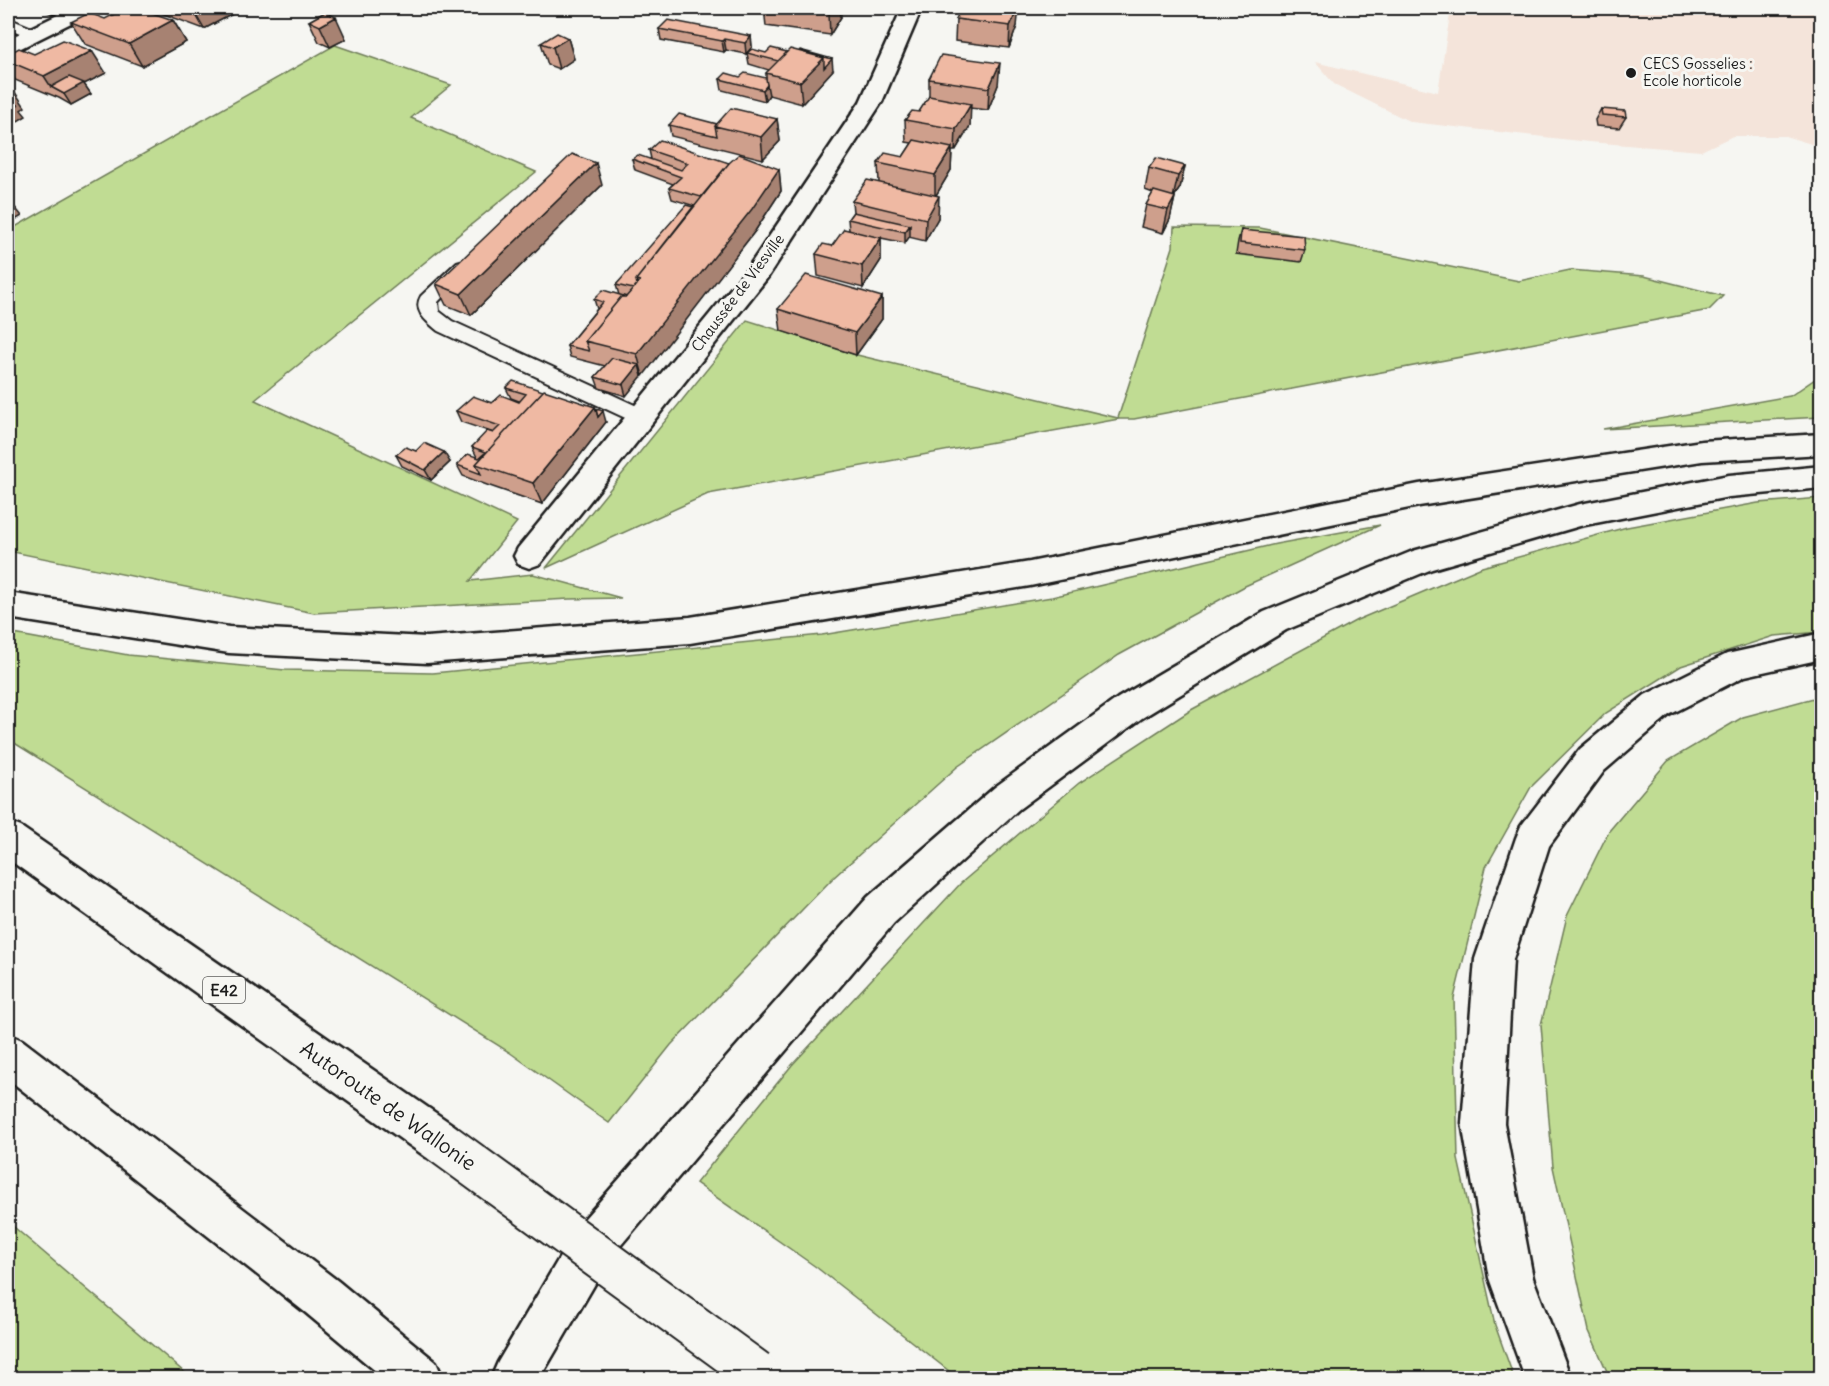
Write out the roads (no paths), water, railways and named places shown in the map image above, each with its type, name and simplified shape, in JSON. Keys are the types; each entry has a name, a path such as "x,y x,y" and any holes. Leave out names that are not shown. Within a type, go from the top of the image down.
{"main road":[{"name":"Chaussée de Viesville","path":"529,556 759,271 872,102 912,8"},
{"path":"8,47 79,11"},
{"path":"8,606 229,640 427,650 690,630 1030,574 1419,495 1702,451 1821,444"},
{"path":"514,1378 594,1242 881,910 1007,798 1130,708 1275,621 1424,559 1580,514 1729,486 1821,477"},
{"path":"1548,1378 1511,1278 1483,1123 1494,959 1534,838 1592,759 1657,705 1738,664 1821,646"},
{"name":"Autoroute de Wallonie","path":"8,838 441,1142 760,1375"},
{"path":"8,1054 322,1297 420,1378"}],"lane":[{"path":"52,8 79,11"},
{"path":"8,23 34,34"},
{"path":"480,250 428,300 429,314 445,326 642,417"}],"place":[{"name":"CECS Gosselies : Ecole horticole","path":"1631,73"}]}
